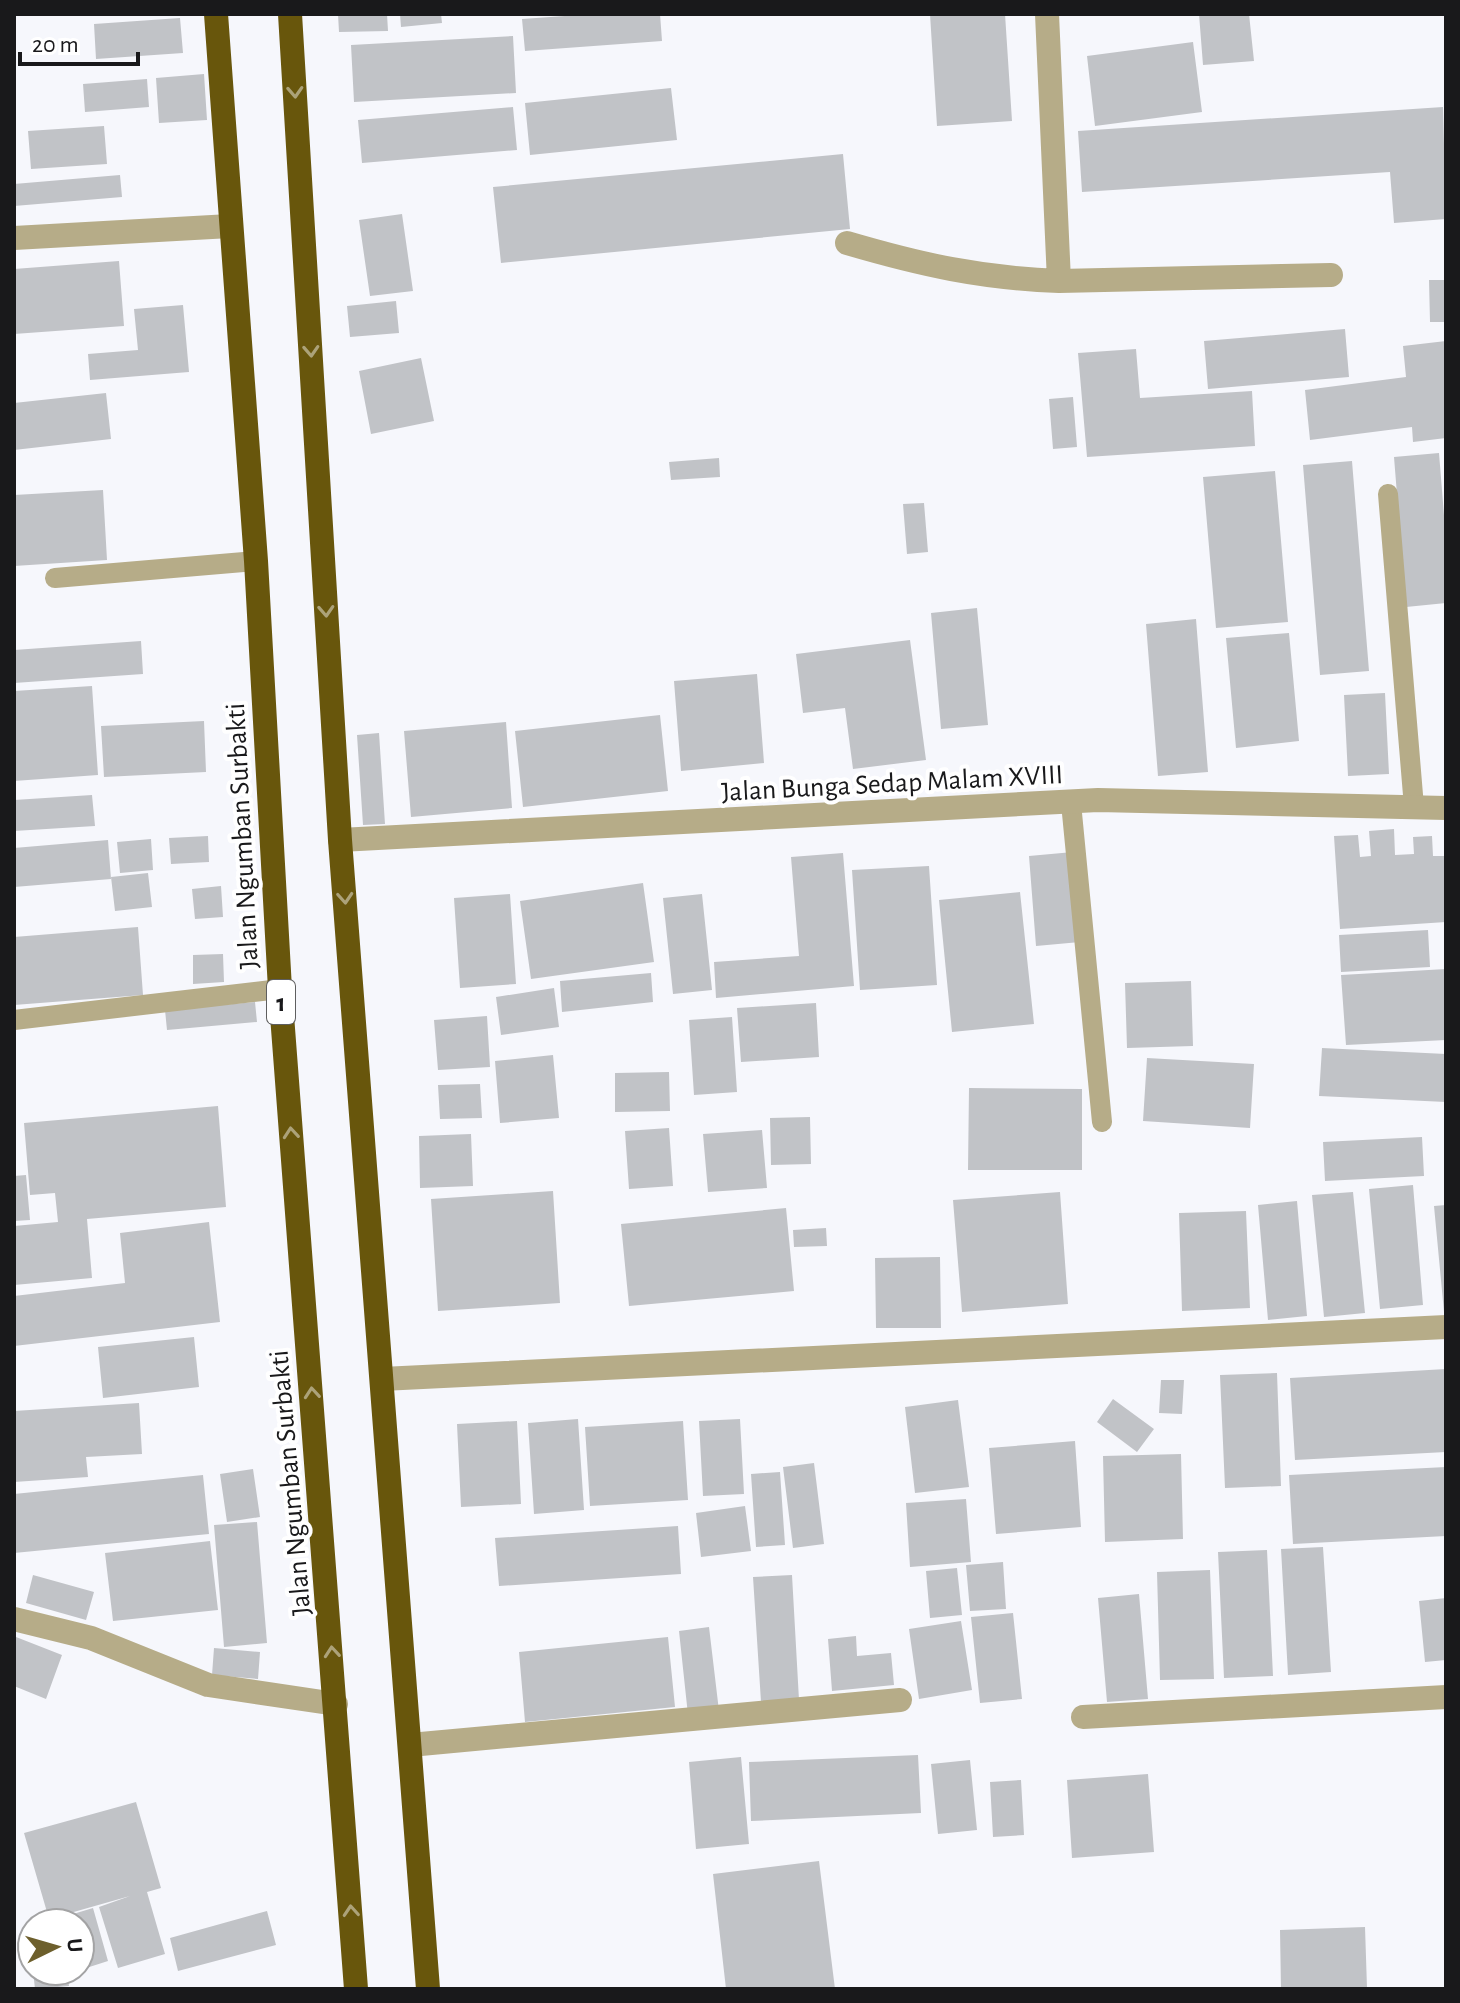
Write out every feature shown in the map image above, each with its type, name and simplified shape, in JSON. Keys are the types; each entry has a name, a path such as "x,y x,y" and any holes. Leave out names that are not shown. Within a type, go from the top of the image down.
{"highway":[{"name":"Jalan Ngumban Surbakti","path":"216,14 256,561 280,989 356,1989"},
{"path":"290,14 340,840 428,1989"}],"street":[{"path":"1047,14 1059,281"},
{"path":"14,238 230,226"},
{"path":"847,243 936,269 1003,279 1059,281 1331,275"},
{"name":"Jalan Bunga Sedap Malam XVIII","path":"340,840 1071,803 1446,808"},
{"path":"382,1379 1446,1327"},
{"path":"14,1619 91,1638 208,1685 336,1704"},
{"path":"1083,1717 1446,1697"},
{"path":"410,1745 900,1700"}],"lane":[{"path":"1388,494 1414,807"},
{"path":"55,578 256,561"},
{"path":"1071,803 1102,1122"},
{"path":"14,1020 280,989"}],"building":[{"path":"338,14 387,14 388,31 339,32"},
{"path":"400,14 441,14 442,23 401,27"},
{"path":"593,14 660,14 662,41 525,51 522,19"},
{"path":"930,14 1005,14 1012,121 937,126"},
{"path":"1199,14 1249,14 1254,61 1203,65"},
{"path":"180,18 183,53 96,59 94,24"},
{"path":"513,36 516,93 354,102 351,45"},
{"path":"1193,42 1202,112 1095,126 1087,56"},
{"path":"204,74 207,120 159,123 156,78"},
{"path":"147,79 149,107 85,112 83,84"},
{"path":"671,88 677,140 530,155 525,103"},
{"path":"513,107 517,150 362,163 358,120"},
{"path":"1443,107 1446,219 1394,223 1390,172 1082,192 1078,131"},
{"path":"104,126 107,164 31,169 28,131"},
{"path":"843,154 850,229 501,263 493,187"},
{"path":"120,175 122,197 14,206 14,184"},
{"path":"402,214 413,291 370,296 359,220"},
{"path":"119,261 124,326 14,334 14,269"},
{"path":"1429,280 1446,280 1446,322 1430,322"},
{"path":"396,301 399,333 350,337 347,306"},
{"path":"183,305 189,372 90,380 88,354 138,350 134,309"},
{"path":"1345,329 1349,377 1208,389 1204,341"},
{"path":"1446,341 1446,438 1413,442 1412,427 1310,440 1305,390 1406,377 1403,346"},
{"path":"1136,349 1140,398 1252,391 1255,446 1087,457 1078,353"},
{"path":"421,358 434,421 371,434 359,371"},
{"path":"106,393 111,439 14,450 14,403"},
{"path":"1073,397 1077,447 1053,449 1049,399"},
{"path":"1439,453 1446,540 1446,603 1406,607 1394,457"},
{"path":"719,458 720,477 671,480 669,462"},
{"path":"1352,461 1369,671 1320,675 1303,465"},
{"path":"1275,471 1288,622 1216,628 1203,477"},
{"path":"103,490 107,560 14,566 14,495"},
{"path":"924,503 928,552 907,554 903,504"},
{"path":"977,608 988,725 941,729 931,613"},
{"path":"1196,619 1208,772 1158,776 1146,624"},
{"path":"1289,633 1299,741 1236,748 1226,638"},
{"path":"910,640 926,760 853,769 845,708 803,713 796,654"},
{"path":"141,641 143,674 14,683 14,650"},
{"path":"757,674 764,763 681,771 674,681"},
{"path":"92,686 98,775 14,781 14,691"},
{"path":"1385,693 1389,774 1348,776 1344,695"},
{"path":"660,715 668,791 523,807 515,731"},
{"path":"204,721 206,772 104,777 101,726"},
{"path":"506,722 512,808 411,817 404,731"},
{"path":"379,733 385,824 363,825 357,735"},
{"path":"92,795 95,826 14,831 14,800"},
{"path":"1394,829 1395,855 1414,854 1413,837 1432,836 1433,856 1446,856 1446,922 1340,929 1334,836 1358,835 1360,857 1371,856 1369,831"},
{"path":"208,836 209,862 171,864 169,838"},
{"path":"151,839 153,870 120,873 117,842"},
{"path":"108,840 111,879 14,887 14,848"},
{"path":"1073,852 1080,942 1036,946 1029,856"},
{"path":"843,853 854,986 716,998 714,962 799,956 791,857"},
{"path":"929,866 937,985 860,990 852,870"},
{"path":"148,873 152,907 115,911 111,877"},
{"path":"643,883 654,962 531,979 520,901"},
{"path":"221,886 223,917 195,919 192,889"},
{"path":"1020,892 1034,1024 952,1032 939,900"},
{"path":"510,894 516,984 460,988 454,898"},
{"path":"702,894 712,990 673,994 663,898"},
{"path":"138,927 143,995 14,1005 14,937"},
{"path":"1428,930 1430,967 1341,972 1339,935"},
{"path":"223,954 224,982 193,984 193,955"},
{"path":"1446,969 1446,1040 1346,1045 1341,975"},
{"path":"651,973 653,1002 562,1012 560,981"},
{"path":"1191,981 1193,1046 1127,1048 1125,983"},
{"path":"554,988 559,1027 501,1035 496,997"},
{"path":"255,1002 257,1022 167,1030 165,1010"},
{"path":"816,1003 819,1057 741,1062 737,1008"},
{"path":"487,1016 490,1067 438,1070 434,1020"},
{"path":"732,1017 737,1092 694,1095 689,1020"},
{"path":"1322,1048 1446,1054 1446,1102 1319,1096"},
{"path":"553,1055 559,1118 500,1123 495,1061"},
{"path":"1147,1058 1254,1064 1250,1128 1143,1121"},
{"path":"669,1072 670,1111 615,1112 615,1073"},
{"path":"480,1084 482,1118 440,1119 438,1085"},
{"path":"969,1088 1082,1089 1082,1170 968,1170"},
{"path":"218,1106 226,1207 87,1219 92,1278 14,1285 14,1226 58,1222 55,1193 30,1195 24,1123"},
{"path":"810,1117 811,1164 771,1165 770,1118"},
{"path":"669,1128 673,1186 629,1189 625,1131"},
{"path":"762,1130 767,1188 708,1192 703,1134"},
{"path":"471,1134 473,1186 420,1188 419,1136"},
{"path":"1422,1137 1424,1176 1325,1181 1323,1142"},
{"path":"26,1175 30,1220 14,1221 14,1176"},
{"path":"1413,1185 1423,1305 1380,1309 1369,1189"},
{"path":"553,1191 560,1303 438,1311 431,1199"},
{"path":"1060,1192 1068,1304 962,1312 953,1200"},
{"path":"1353,1192 1365,1313 1324,1317 1312,1195"},
{"path":"1297,1201 1307,1316 1268,1320 1258,1205"},
{"path":"1446,1205 1446,1312 1444,1312 1434,1206"},
{"path":"786,1208 794,1291 629,1306 621,1224"},
{"path":"1246,1211 1250,1308 1182,1311 1179,1213"},
{"path":"209,1222 220,1322 14,1346 14,1296 125,1283 120,1233"},
{"path":"826,1228 827,1246 794,1247 793,1230"},
{"path":"940,1257 941,1328 876,1328 875,1258"},
{"path":"194,1337 199,1387 103,1398 98,1347"},
{"path":"1446,1369 1446,1452 1295,1460 1290,1378"},
{"path":"1277,1373 1281,1486 1225,1488 1220,1375"},
{"path":"1161,1380 1184,1380 1182,1414 1159,1413"},
{"path":"1113,1399 1154,1429 1137,1452 1097,1422"},
{"path":"958,1400 969,1487 915,1493 905,1407"},
{"path":"139,1403 142,1454 86,1457 88,1477 14,1482 14,1411"},
{"path":"578,1419 584,1510 534,1514 528,1423"},
{"path":"740,1419 744,1494 703,1496 699,1421"},
{"path":"517,1421 521,1504 461,1507 457,1424"},
{"path":"683,1421 688,1500 590,1506 585,1427"},
{"path":"1075,1441 1081,1527 996,1534 989,1448"},
{"path":"1181,1454 1183,1539 1105,1542 1103,1456"},
{"path":"814,1463 824,1544 793,1548 783,1467"},
{"path":"1446,1467 1446,1536 1293,1544 1289,1475"},
{"path":"253,1469 260,1517 227,1522 220,1474"},
{"path":"780,1472 785,1545 756,1547 751,1474"},
{"path":"203,1475 209,1534 14,1553 14,1494"},
{"path":"966,1499 971,1562 910,1567 906,1503"},
{"path":"745,1506 751,1551 701,1557 696,1513"},
{"path":"257,1522 267,1643 224,1647 214,1525"},
{"path":"678,1526 681,1574 499,1586 495,1538"},
{"path":"210,1541 218,1610 113,1621 105,1553"},
{"path":"1323,1547 1331,1672 1288,1675 1281,1549"},
{"path":"1267,1550 1273,1676 1224,1678 1218,1552"},
{"path":"1003,1562 1006,1609 970,1611 966,1565"},
{"path":"957,1568 962,1615 930,1618 926,1571"},
{"path":"1210,1570 1214,1679 1160,1680 1157,1572"},
{"path":"33,1575 94,1592 86,1620 26,1603"},
{"path":"792,1575 799,1700 761,1702 753,1577"},
{"path":"1139,1594 1148,1699 1107,1702 1098,1598"},
{"path":"1446,1598 1446,1660 1425,1662 1419,1601"},
{"path":"1013,1613 1022,1699 980,1703 971,1617"},
{"path":"961,1621 972,1690 919,1699 909,1629"},
{"path":"709,1627 719,1711 688,1715 679,1631"},
{"path":"856,1636 857,1656 891,1653 894,1685 832,1691 828,1639"},
{"path":"16,1637 62,1655 46,1699 14,1686"},
{"path":"668,1637 675,1707 525,1722 519,1652"},
{"path":"214,1648 260,1652 258,1679 212,1675"},
{"path":"918,1755 921,1813 751,1821 749,1762"},
{"path":"741,1757 749,1844 696,1849 689,1762"},
{"path":"970,1760 977,1830 938,1834 931,1764"},
{"path":"1148,1774 1154,1852 1072,1858 1067,1780"},
{"path":"1021,1780 1024,1835 993,1837 990,1782"},
{"path":"136,1802 161,1888 147,1892 165,1954 118,1968 99,1907 130,1896 91,1907 46,1907 24,1833"},
{"path":"819,1861 835,1989 726,1989 713,1874"},
{"path":"267,1911 276,1945 178,1971 170,1938"},
{"path":"96,1919 108,1961 96,1965"},
{"path":"1365,1927 1367,1988 1281,1989 1280,1930"}]}
